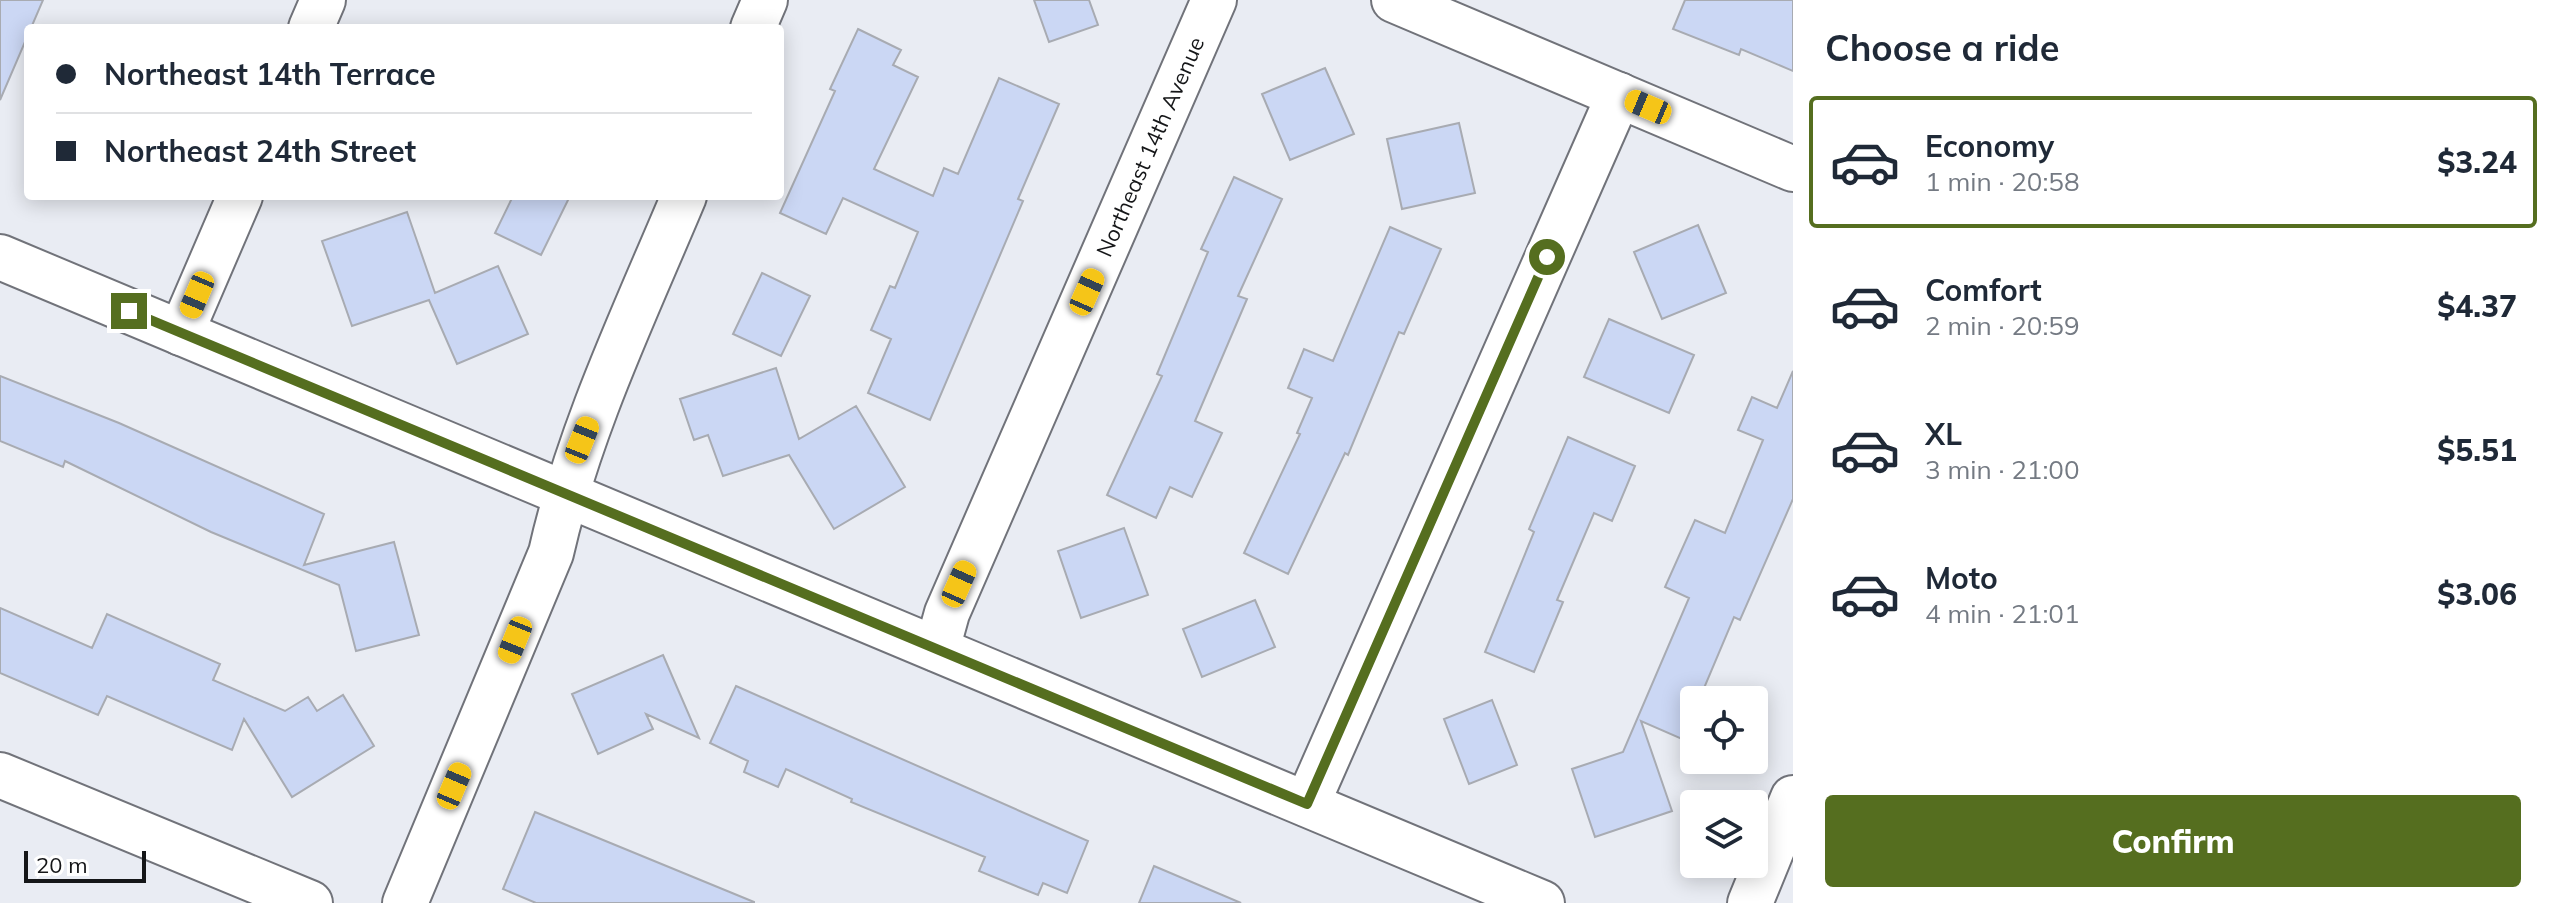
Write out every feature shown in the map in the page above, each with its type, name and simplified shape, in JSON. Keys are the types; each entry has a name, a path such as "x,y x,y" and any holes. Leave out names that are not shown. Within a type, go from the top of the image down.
{"street":[{"path":"313,24 323,0"},
{"path":"755,24 765,0"},
{"name":"Northeast 14th Avenue","path":"937,649 953,599 1214,0"},
{"path":"1394,0 1793,169"},
{"path":"1307,804 1619,95"},
{"path":"181,333 238,200"},
{"path":"405,903 551,553 564,493 582,440 682,200"},
{"path":"0,257 1542,903"},
{"path":"0,775 310,903"},
{"path":"1750,903 1793,798"}],"building":[{"path":"0,0 43,0 33,24 24,24 24,44 0,100"},
{"path":"1034,0 1089,0 1098,25 1049,42"},
{"path":"1685,0 1793,0 1793,71 1741,49 1739,55 1673,29"},
{"path":"858,29 901,50 893,65 918,77 874,169 933,196 944,168 958,174 999,78 1059,104 1018,199 1023,201 930,420 868,393 891,339 871,330 890,286 895,288 918,232 843,198 826,234 780,213 835,91 830,89"},
{"path":"1325,68 1354,134 1290,160 1262,94"},
{"path":"1459,123 1475,193 1402,209 1387,139"},
{"path":"1234,177 1282,199 1238,296 1247,299 1195,421 1222,433 1192,497 1170,487 1156,518 1107,495 1162,376 1157,374 1208,252 1201,249"},
{"path":"511,200 568,200 541,255 495,233"},
{"path":"407,212 435,293 498,266 528,334 457,364 429,300 352,326 322,241"},
{"path":"1698,225 1726,293 1662,319 1634,252"},
{"path":"1390,227 1441,249 1404,334 1399,332 1348,455 1345,453 1288,574 1244,553 1300,434 1297,433 1312,398 1288,388 1304,349 1333,361"},
{"path":"762,273 810,296 781,356 733,334"},
{"path":"1609,319 1694,355 1669,413 1584,377"},
{"path":"776,368 799,439 856,406 905,487 834,529 789,455 723,476 708,435 694,440 680,399"},
{"path":"1793,371 1793,499 1740,620 1734,617 1705,686 1680,686 1680,738 1641,721 1672,811 1595,837 1572,769 1623,752 1689,598 1665,587 1695,520 1725,533 1763,440 1738,430 1752,397 1777,408"},
{"path":"0,376 119,423 324,514 304,565 394,542 419,635 356,651 339,585 211,532 65,461 63,467 0,441"},
{"path":"1568,437 1635,466 1612,521 1594,513 1557,600 1563,602 1534,672 1485,652 1534,532 1529,529"},
{"path":"1124,528 1148,595 1081,618 1058,551"},
{"path":"1255,600 1275,647 1202,677 1183,629"},
{"path":"0,608 92,648 107,614 220,664 213,680 285,711 308,697 317,711 343,695 374,746 292,797 244,719 232,750 107,696 98,715 0,673"},
{"path":"663,655 699,738 646,714 653,729 598,754 572,694"},
{"path":"736,686 1088,841 1067,893 1043,883 1038,895 979,871 985,857 851,802 852,799 786,769 778,787 744,772 748,761 710,743"},
{"path":"1492,700 1517,765 1469,784 1444,719"},
{"path":"535,812 754,903 536,903 503,889"},
{"path":"1154,866 1241,903 1139,903"}],"route":[{"path":"129,311 1307,804 1547,257"}]}
